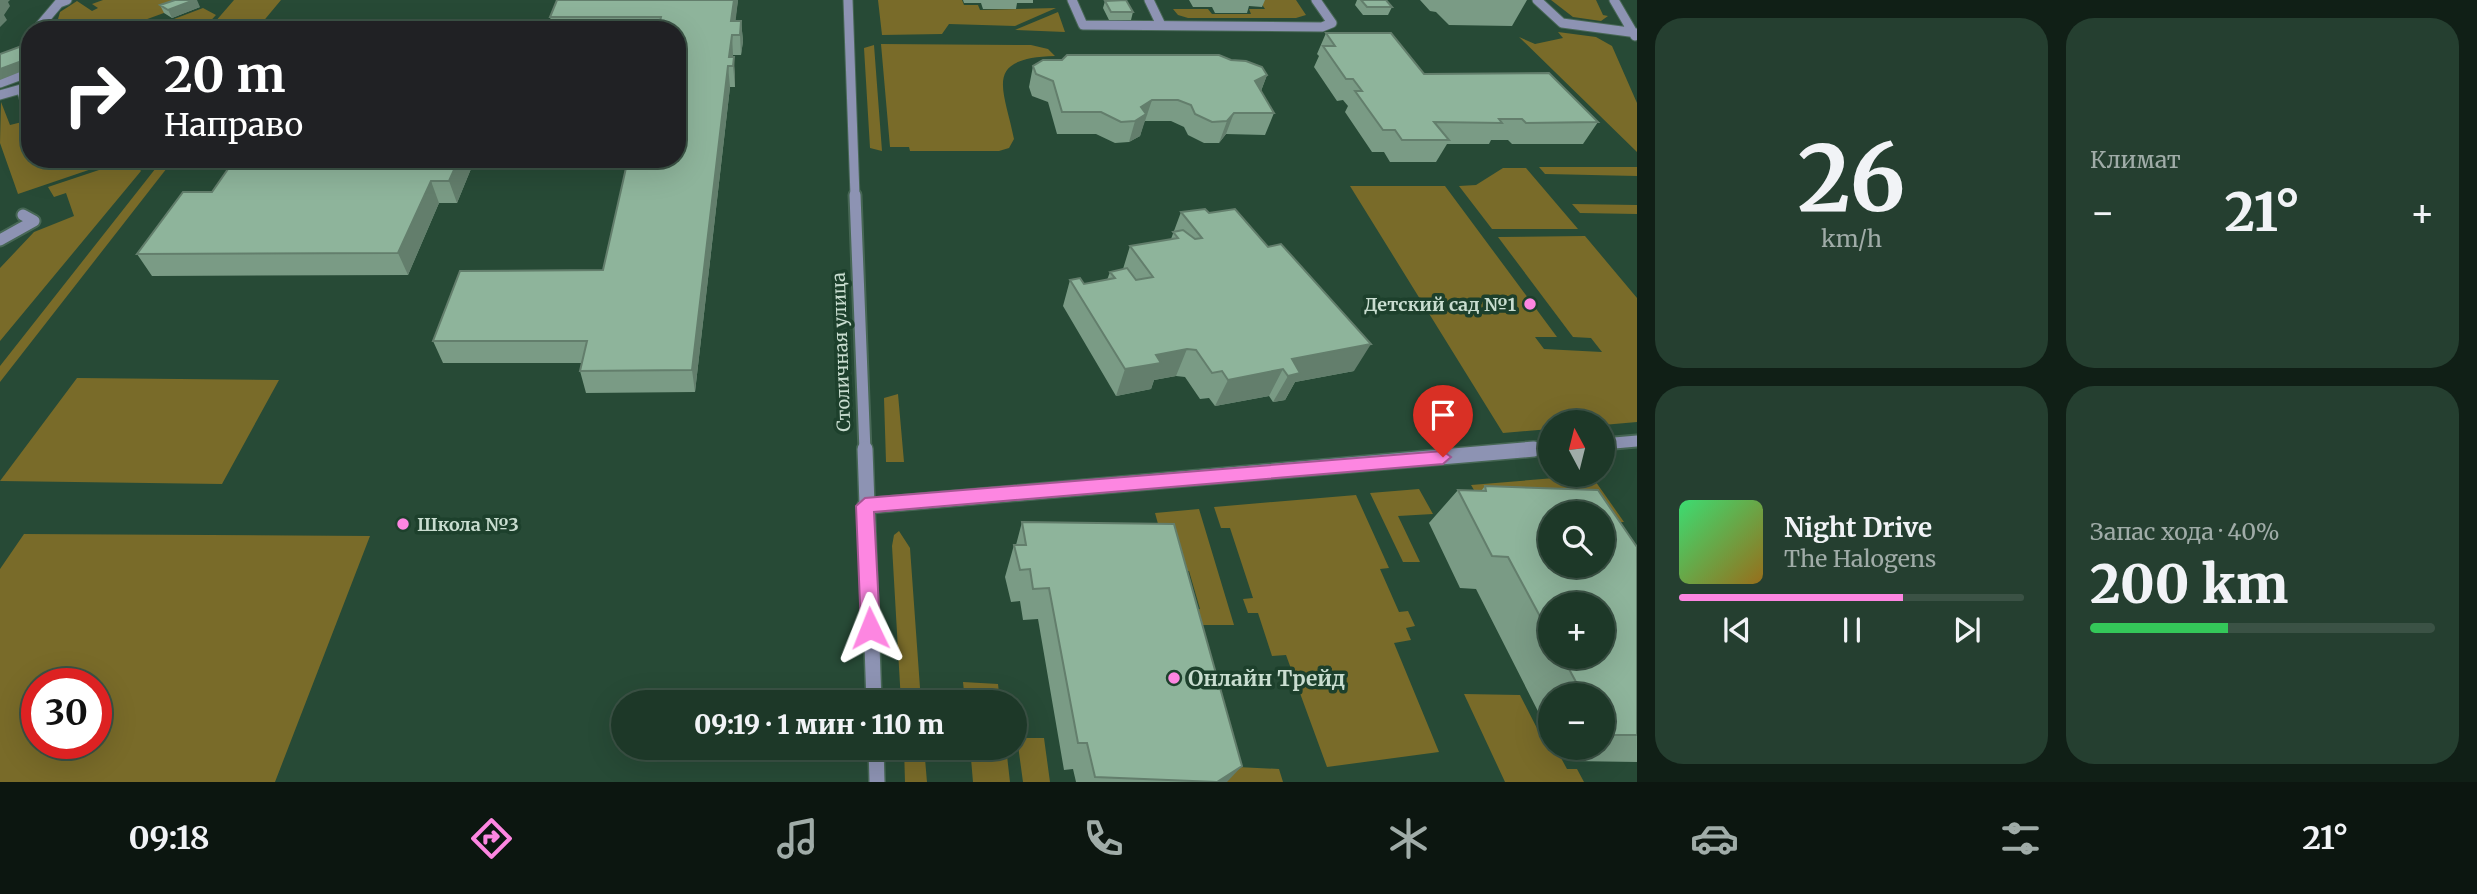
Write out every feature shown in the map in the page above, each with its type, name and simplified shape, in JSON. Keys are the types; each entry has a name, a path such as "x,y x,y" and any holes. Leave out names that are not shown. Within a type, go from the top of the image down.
{"street":[{"path":"44,21 59,3 68,0"},
{"name":"Столичная улица","path":"848,0 873,690"},
{"path":"1072,0 1083,25 1322,27 1332,23 1316,0"},
{"path":"1149,0 1161,25"},
{"path":"1537,0 1562,23 1636,35"},
{"path":"1614,0 1636,35"},
{"path":"0,83 21,75"},
{"path":"0,96 21,89"},
{"path":"0,240 34,221 23,215"},
{"path":"1615,443 1637,441"},
{"path":"865,506 1538,449"},
{"path":"876,760 877,782"}],"shaded area":[{"path":"103,0 194,2 142,21 58,19 60,12 77,1 92,11 98,8 92,4"},
{"path":"234,0 281,0 264,21 216,21"},
{"path":"878,0 962,0 964,5 978,5 980,10 1056,8 1015,26 949,24 942,34 882,35"},
{"path":"1259,0 1296,0 1306,15 1296,18 1188,18 1178,15 1173,9 1208,9 1212,14 1251,14 1249,9 1265,9"},
{"path":"1551,0 1596,0 1603,15 1608,16 1601,21 1573,17"},
{"path":"203,8 216,15 210,21 169,21"},
{"path":"1058,12 1065,32 1015,30"},
{"path":"1558,32 1596,37 1612,46 1637,103 1637,152 1519,37 1535,44 1563,38"},
{"path":"881,44 1031,45 1048,49 1055,56 1032,58 1016,63 1007,70 1003,79 1003,91 1014,139 1009,148 999,151 910,151 909,147 890,147"},
{"path":"874,45 882,151 870,148 864,48"},
{"path":"1,102 10,125 21,122 21,168 95,168 18,194 0,143"},
{"path":"1539,167 1637,167 1637,176 1545,174"},
{"path":"105,168 139,168 141,171 0,341 0,268 34,232 74,216 66,193 54,197 48,187"},
{"path":"156,168 167,168 0,382 0,366"},
{"path":"1503,168 1526,168 1578,229 1492,229 1459,186 1476,185"},
{"path":"1350,186 1445,186 1557,337 1535,337 1544,349 1602,352 1591,338 1573,337 1498,237 1585,236 1637,298 1637,422 1615,424 1615,410 1538,410 1538,430 1503,433"},
{"path":"1572,204 1637,205 1637,214 1580,213"},
{"path":"77,378 279,380 222,484 0,481"},
{"path":"898,394 904,462 886,462 884,398"},
{"path":"1538,479 1538,487 1599,487 1609,501 1538,501 1538,509 1483,505 1471,485"},
{"path":"1419,489 1433,514 1398,516 1420,562 1403,562 1370,493"},
{"path":"1356,495 1389,568 1380,569 1399,612 1408,611 1415,626 1406,628 1411,640 1394,643 1439,752 1327,767 1286,655 1272,656 1258,613 1248,613 1243,599 1253,598 1230,528 1221,528 1214,507"},
{"path":"1199,509 1234,625 1196,625 1191,610 1200,609 1189,571 1179,571 1165,549 1155,513"},
{"path":"1615,509 1624,522 1615,522"},
{"path":"899,531 910,548 920,690 900,690 892,546 894,535"},
{"path":"24,534 370,536 275,782 0,782 0,569"},
{"path":"963,682 998,684 999,690 964,690"},
{"path":"1464,694 1520,695 1538,730 1538,760 1562,760 1567,769 1577,769 1584,782 1505,782"},
{"path":"1027,738 1044,738 1050,782 1023,782 1020,760 1027,760"},
{"path":"904,760 925,760 927,782 905,782"},
{"path":"971,760 1007,760 1010,782 973,782"},
{"path":"1218,766 1279,769 1283,782 1223,782"}],"building":[{"path":"175,0 194,0 168,10 160,5"},
{"path":"557,0 734,0 731,21 741,21 740,35 732,35 729,57 734,57 733,66 728,66 692,370 580,371 587,341 433,341 460,271 603,270 626,168 686,168 686,21 660,21 661,17 550,17"},
{"path":"1126,0 1133,12 1111,12 1105,1"},
{"path":"1361,0 1386,0 1392,7 1367,7"},
{"path":"1326,33 1391,33 1424,74 1549,73 1598,122 1526,123 1522,119 1499,119 1502,123 1434,122 1449,140 1402,140 1395,130 1383,130 1355,91 1362,91 1353,79 1346,79 1323,46 1335,46"},
{"path":"21,46 21,61 0,69 0,54"},
{"path":"1067,55 1219,55 1231,60 1246,61 1262,67 1267,75 1255,81 1274,113 1234,113 1227,121 1212,122 1195,114 1191,105 1178,100 1152,100 1141,107 1146,114 1135,121 1121,122 1101,112 1062,112 1053,81 1036,74 1033,66 1043,60 1062,60"},
{"path":"229,168 455,168 449,181 431,181 398,253 137,254 183,192 212,192"},
{"path":"1205,209 1209,213 1235,209 1268,247 1281,244 1371,344 1292,359 1300,373 1288,376 1283,369 1228,380 1222,371 1212,373 1196,350 1187,349 1156,355 1161,363 1125,369 1070,280 1080,278 1084,284 1115,278 1110,272 1127,268 1136,280 1153,277 1130,246 1178,238 1173,232 1183,230 1195,239 1202,238 1181,212"},
{"path":"1485,486 1598,490 1606,501 1538,501 1538,578 1615,578 1615,515 1637,547 1637,735 1615,735 1615,683 1577,683 1569,669 1615,669 1615,592 1538,592 1538,613 1508,557 1492,556 1458,490 1486,491"},
{"path":"1022,522 1174,524 1242,766 1217,782 1095,777 1087,743 1078,743 1049,588 1033,589 1030,569 1020,570 1014,545 1026,545"}],"place":[{"name":"Детский сад №1","path":"1530,304"},
{"name":"Школа №3","path":"403,524"},
{"name":"Онлайн Трейд","path":"1174,678"}],"route":[{"path":"870,628 865,506 1443,457"}]}
